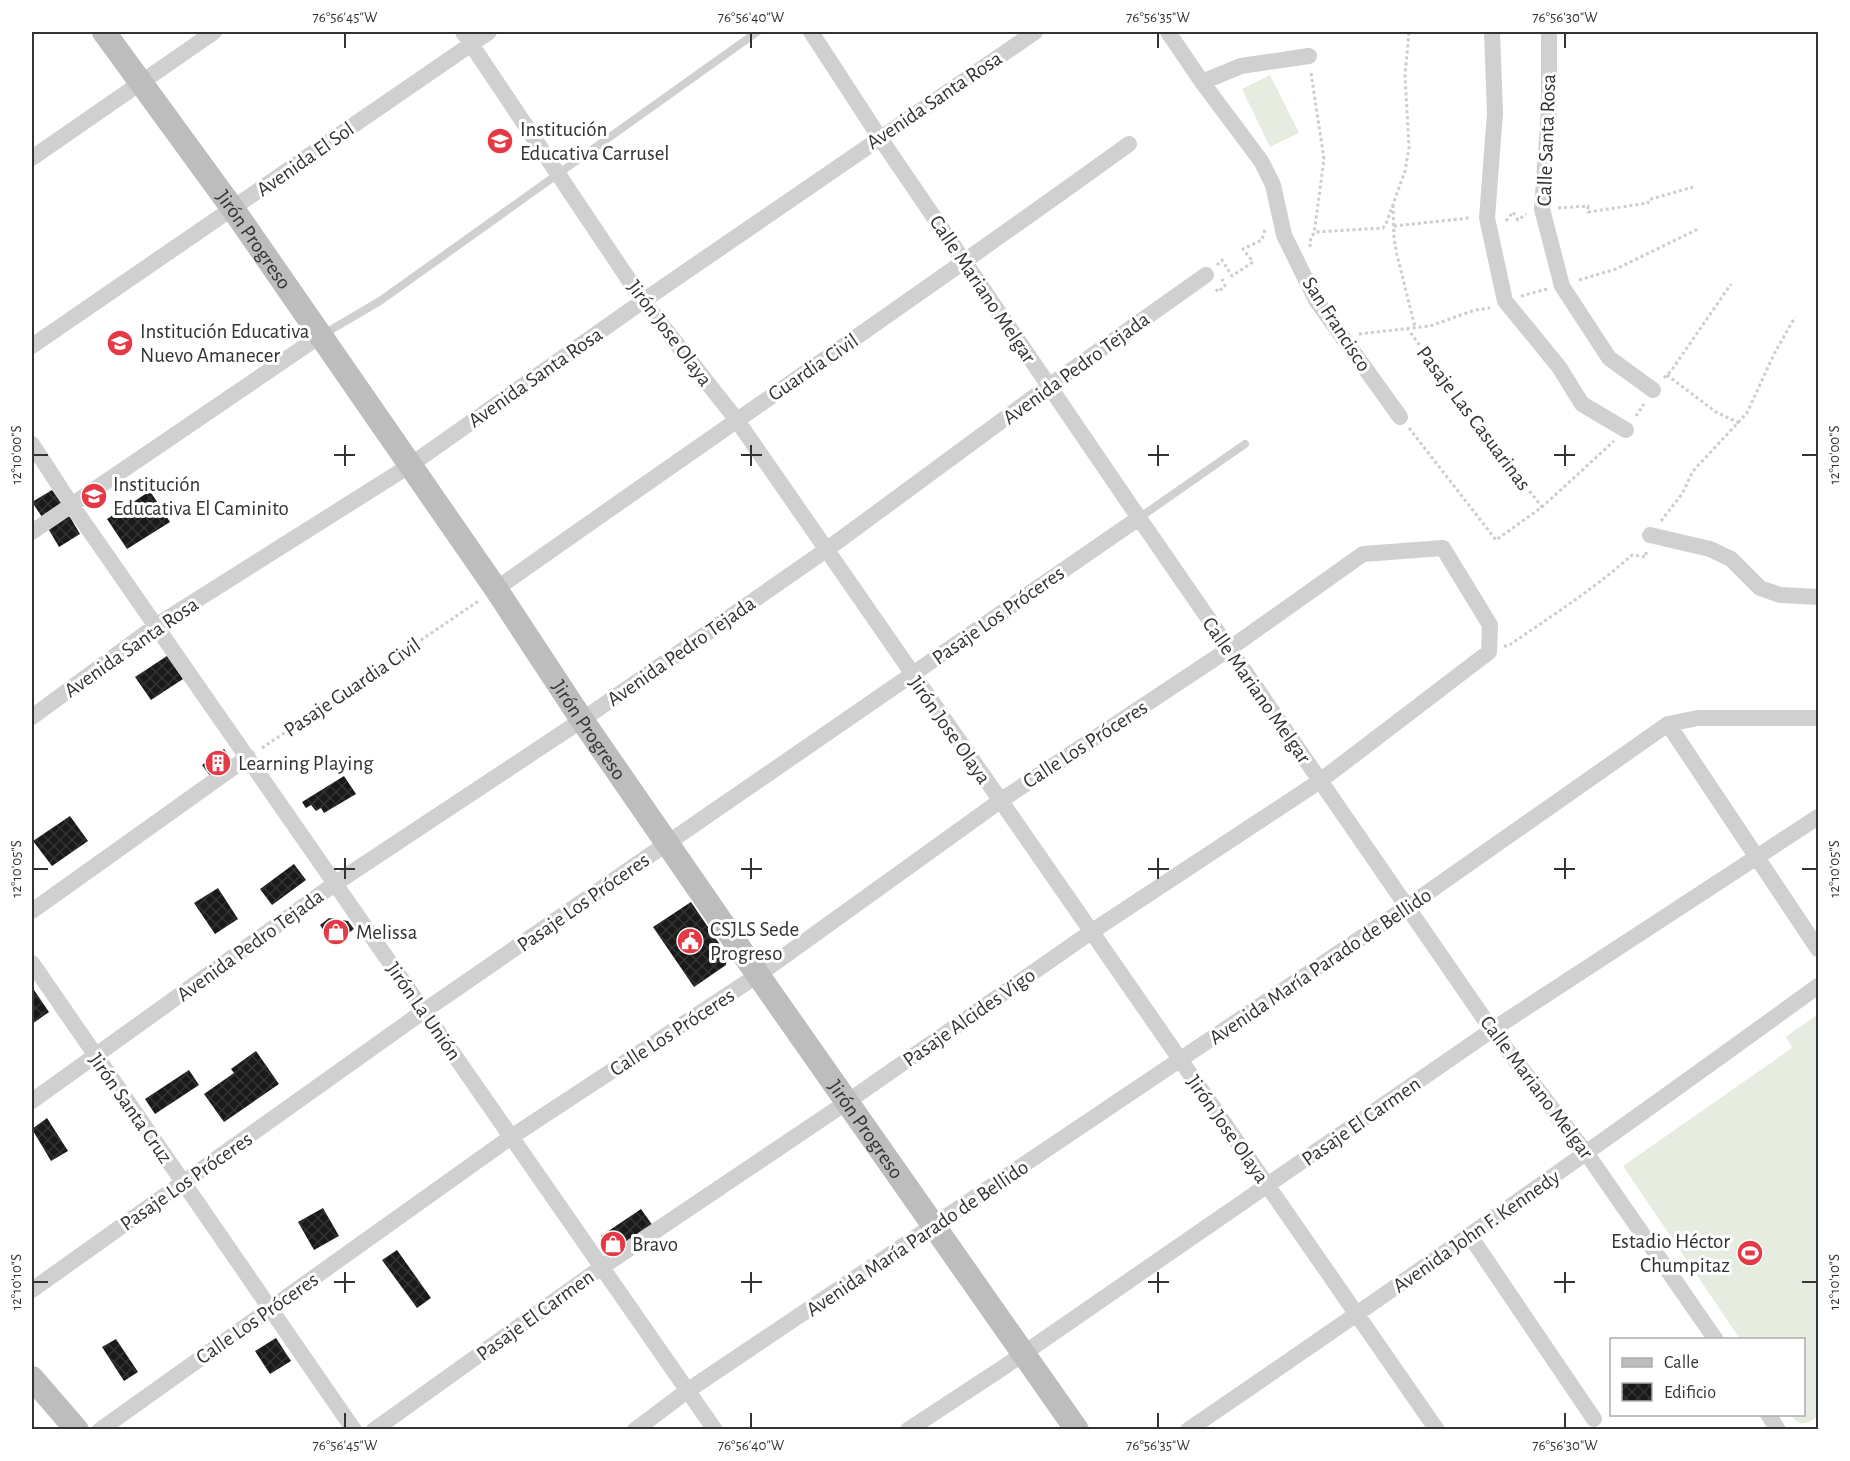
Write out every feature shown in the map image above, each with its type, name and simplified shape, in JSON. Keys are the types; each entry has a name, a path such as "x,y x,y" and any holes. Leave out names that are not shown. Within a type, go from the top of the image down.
{"street":[{"name":"Jirón Progreso","path":"104,32 233,209 496,589 582,720 758,975 1077,1430"},
{"path":"32,158 214,32"},
{"name":"Avenida El Sol","path":"32,346 233,209 467,38 489,32"},
{"name":"Calle Mariano Melgar","path":"811,32 880,138 1139,518 1492,1030 1587,1154 1715,1338"},
{"name":"Avenida Santa Rosa","path":"32,717 157,625 409,466 643,301 1035,32"},
{"name":"San Francisco","path":"1168,32 1261,161 1273,185 1284,234 1316,300 1400,417"},
{"path":"1492,32 1495,113 1488,220 1507,303 1559,367 1582,404 1626,430"},
{"name":"Calle Santa Rosa","path":"1549,32 1549,109 1542,209 1562,286 1609,358 1653,390"},
{"name":"Jirón Jose Olaya","path":"467,38 643,301 736,419 1436,1429"},
{"path":"1202,82 1240,66 1309,56"},
{"name":"Guardia Civil","path":"496,589 736,419 966,262 1129,144"},
{"name":"Avenida Pedro Tejada","path":"32,1101 336,883 582,720 826,550 1049,386 1214,272"},
{"path":"32,532 320,336"},
{"name":"Jirón La Unión","path":"32,444 71,504 714,1430"},
{"name":"Pasaje Los Próceres","path":"32,1290 424,1011 1139,518"},
{"path":"1650,536 1710,549 1731,559 1760,588 1780,595 1818,597"},
{"name":"Calle Los Próceres","path":"100,1430 511,1137 758,975 1000,801 1229,649 1363,554 1443,548 1490,625 1489,651"},
{"name":"Pasaje Alcides Vigo","path":"847,1102 1091,932 1320,781 1489,651"},
{"name":"Avenida María Parado de Bellido","path":"635,1430 687,1392 1407,907 1668,724 1698,718 1818,718"},
{"path":"1668,724 1818,949"},
{"path":"32,911 248,757"},
{"name":"Pasaje El Carmen","path":"908,1430 1492,1030 1818,817"},
{"name":"Jirón Santa Cruz","path":"32,963 354,1430"},
{"name":"Avenida John F. Kennedy","path":"1188,1430 1587,1154 1818,986"},
{"name":"Pasaje El Carmen","path":"374,1430 602,1267 847,1102"},
{"path":"1470,1236 1594,1419"},
{"path":"32,1378 77,1430"},
{"path":"1769,1416 1778,1430"}],"lane":[{"path":"320,336 380,301 757,32"},
{"path":"1139,518 1245,444"}],"path":[{"path":"1323,232 1383,228 1394,204 1406,171 1409,148 1405,75 1409,32"},
{"path":"1309,56 1315,111 1324,148 1314,234"},
{"path":"1394,226 1471,218 1473,212 1476,216 1488,220 1501,210 1506,221 1513,213 1518,220 1523,215 1542,209 1588,206 1588,212 1648,203 1648,200 1693,187"},
{"path":"1394,204 1397,255 1415,327"},
{"path":"1214,272 1225,286 1218,292 1214,272 1222,260 1232,276 1253,262 1244,249 1262,240 1270,224 1277,236 1284,234"},
{"path":"1343,336 1430,326 1475,309 1507,303 1616,269 1698,229"},
{"path":"1400,417 1496,540 1542,507 1626,430 1731,284"},
{"path":"1489,651 1508,646 1610,574 1632,555 1646,557 1646,544 1650,536 1682,494 1693,471 1747,413 1774,354 1795,317"},
{"name":"Pasaje Las Casuarinas","path":"1407,328 1542,507"},
{"path":"1667,375 1716,412 1739,423"},
{"name":"Pasaje Guardia Civil","path":"248,757 496,589"}],"shaded area":[{"path":"1270,75 1299,133 1270,147 1242,89"},
{"name":"Estadio Héctor Chumpitaz","path":"1818,1014 1818,1417 1803,1423 1792,1416 1805,1416 1805,1338 1739,1338 1623,1166 1792,1048 1786,1037"}],"building":[{"path":"52,490 62,504 42,517 32,502"},
{"path":"150,491 170,522 127,549 107,519"},
{"path":"67,512 80,534 59,547 46,525"},
{"path":"167,656 183,679 151,700 135,677"},
{"name":"Learning Playing","path":"224,749 233,762 211,777 202,765"},
{"path":"344,776 356,794 324,813 321,808 316,811 311,805 306,808 302,802"},
{"path":"70,816 88,841 52,866 33,841"},
{"path":"294,864 306,880 272,905 260,889"},
{"path":"218,888 238,919 215,934 194,903"},
{"name":"CSJLS Sede Progreso","path":"691,902 727,955 726,965 694,987 653,927"},
{"path":"329,918 348,921 354,929 333,944 320,925"},
{"path":"32,987 49,1012 32,1024"},
{"path":"256,1051 279,1084 224,1122 204,1094 234,1073 231,1069"},
{"path":"189,1070 199,1085 155,1114 145,1099"},
{"path":"47,1118 68,1151 51,1161 32,1129"},
{"path":"323,1208 339,1236 314,1250 298,1222"},
{"path":"641,1209 653,1226 612,1253 601,1236"},
{"path":"397,1250 431,1298 417,1308 382,1260"},
{"path":"276,1338 291,1361 270,1374 255,1351"},
{"path":"116,1339 138,1372 124,1381 102,1347"}],"place":[{"name":"Institución Educativa Carrusel","path":"500,141"},
{"name":"Institución Educativa Nuevo Amanecer","path":"120,343"},
{"name":"Institución Educativa El Caminito","path":"94,496"},
{"name":"Learning Playing","path":"218,763"},
{"name":"Melissa","path":"336,932"},
{"name":"CSJLS Sede Progreso","path":"690,941"},
{"name":"Bravo","path":"613,1244"},
{"name":"Estadio Héctor Chumpitaz","path":"1750,1253"}]}
